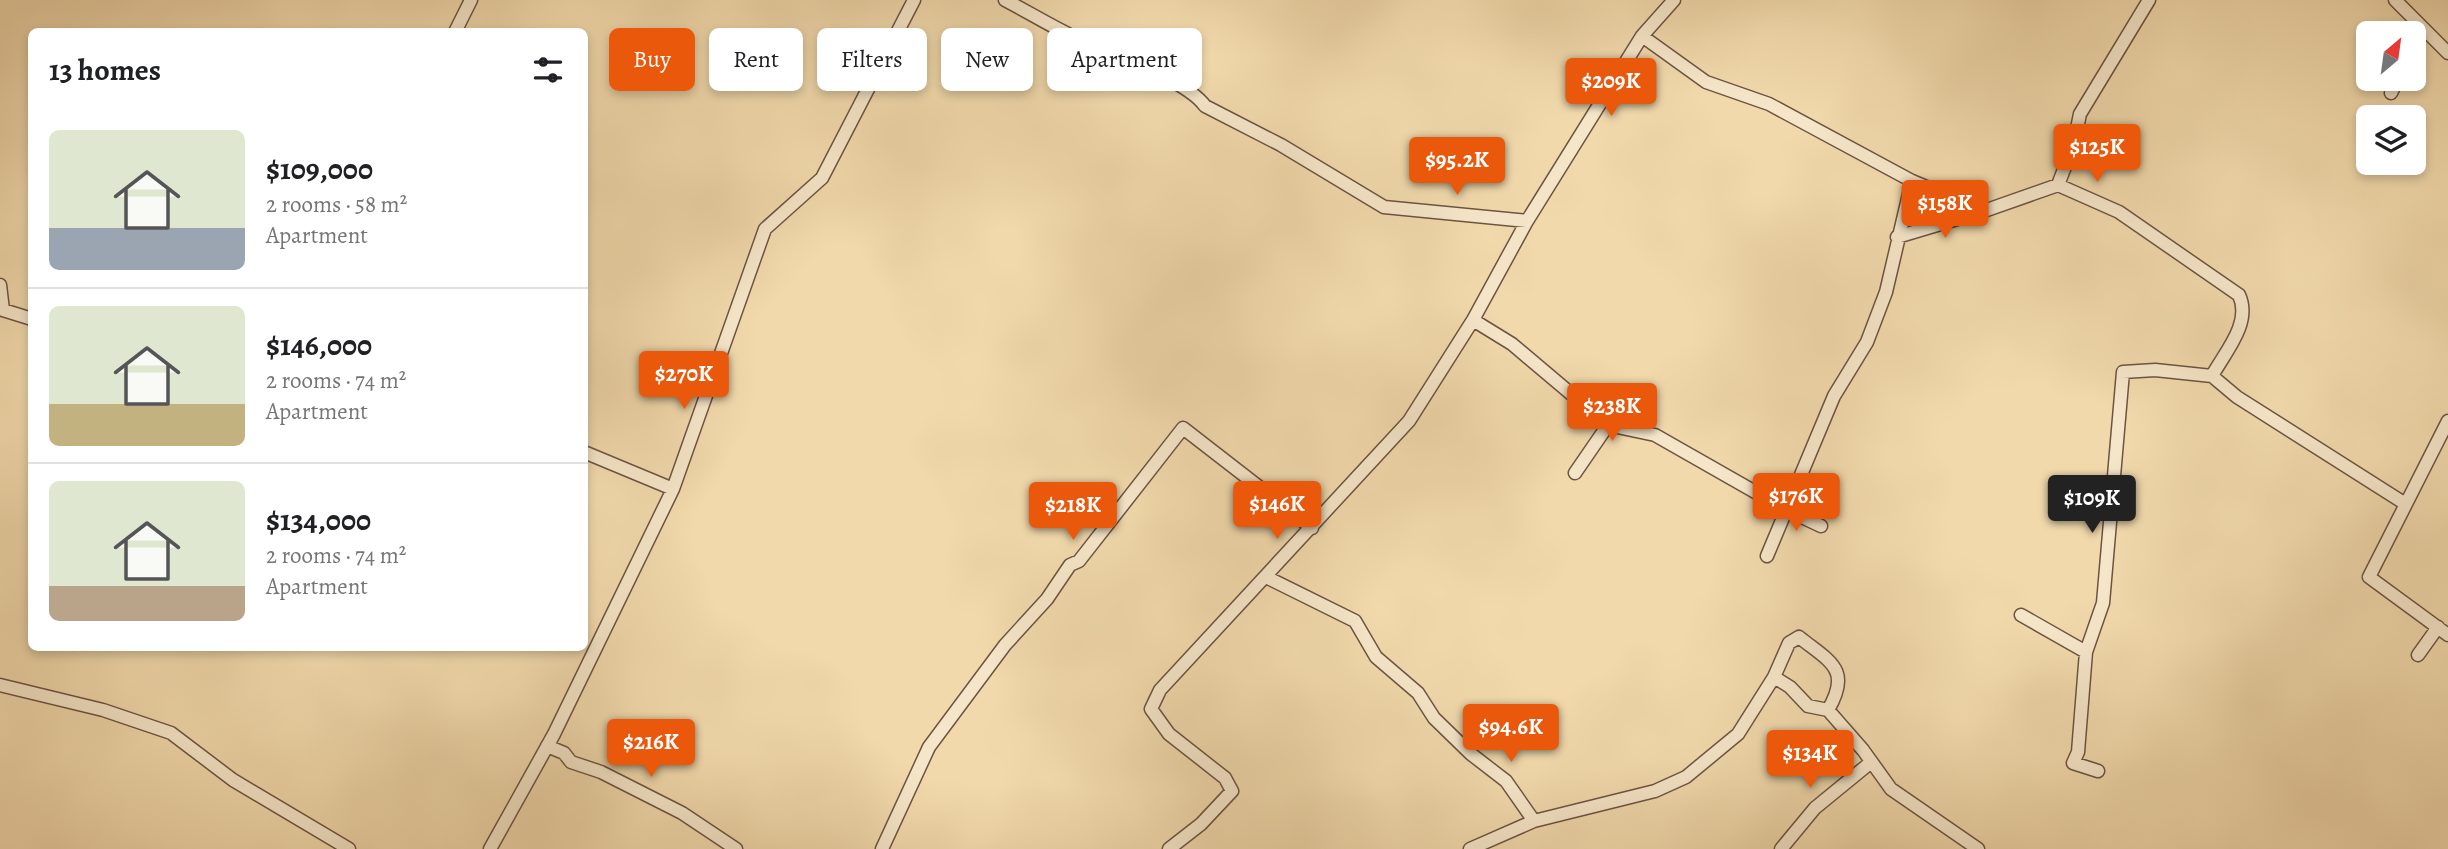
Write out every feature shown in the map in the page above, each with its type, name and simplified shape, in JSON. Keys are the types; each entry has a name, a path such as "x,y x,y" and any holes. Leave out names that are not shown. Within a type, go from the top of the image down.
{"street":[{"path":"457,28 471,0"},
{"path":"489,849 547,746 673,489 765,229 822,178 914,0"},
{"path":"1005,0 1073,36 1136,63 1198,95 1205,106 1281,145 1384,207 1527,221"},
{"path":"1169,849 1201,824 1232,791 1225,778 1169,734 1151,709 1160,690 1409,421 1473,320 1527,221 1642,36 1674,0"},
{"path":"2058,185 2074,143 2080,114 2149,0"},
{"path":"2395,0 2416,21"},
{"path":"2426,31 2448,53"},
{"path":"1642,36 1706,82 1769,104 1912,181 1984,211"},
{"path":"1767,556 1834,396 1867,342 1886,292 1912,181"},
{"path":"1897,237 2058,185 2119,212 2239,295 2244,306 2242,322 2211,376"},
{"path":"0,285 3,310 28,317"},
{"path":"1473,320 1523,353 1608,425 1655,435 1785,509 1821,526"},
{"path":"2098,771 2073,763 2078,752 2086,652 2103,603 2123,372 2155,370 2211,376 2237,397 2404,503"},
{"path":"2418,655 2443,631 2369,577 2404,503 2448,421"},
{"path":"1575,473 1608,425"},
{"path":"882,849 929,747 1005,645 1047,599 1070,565 1079,561 1183,428 1312,528"},
{"path":"588,454 673,489"},
{"path":"1266,577 1355,621 1376,657 1418,694 1434,718 1471,754 1506,781 1534,821"},
{"path":"2021,615 2086,652"},
{"path":"1470,849 1534,821 1655,791 1686,777 1738,734 1774,677 1789,643 1799,638 1837,671 1840,687 1828,710"},
{"path":"1774,677 1790,687 1808,705 1828,710 1891,789 1978,849"},
{"path":"0,685 103,710 170,733 233,780 349,849"},
{"path":"547,746 564,753 571,762 601,772 682,813 736,849"},
{"path":"1781,849 1815,808 1870,763"}]}
